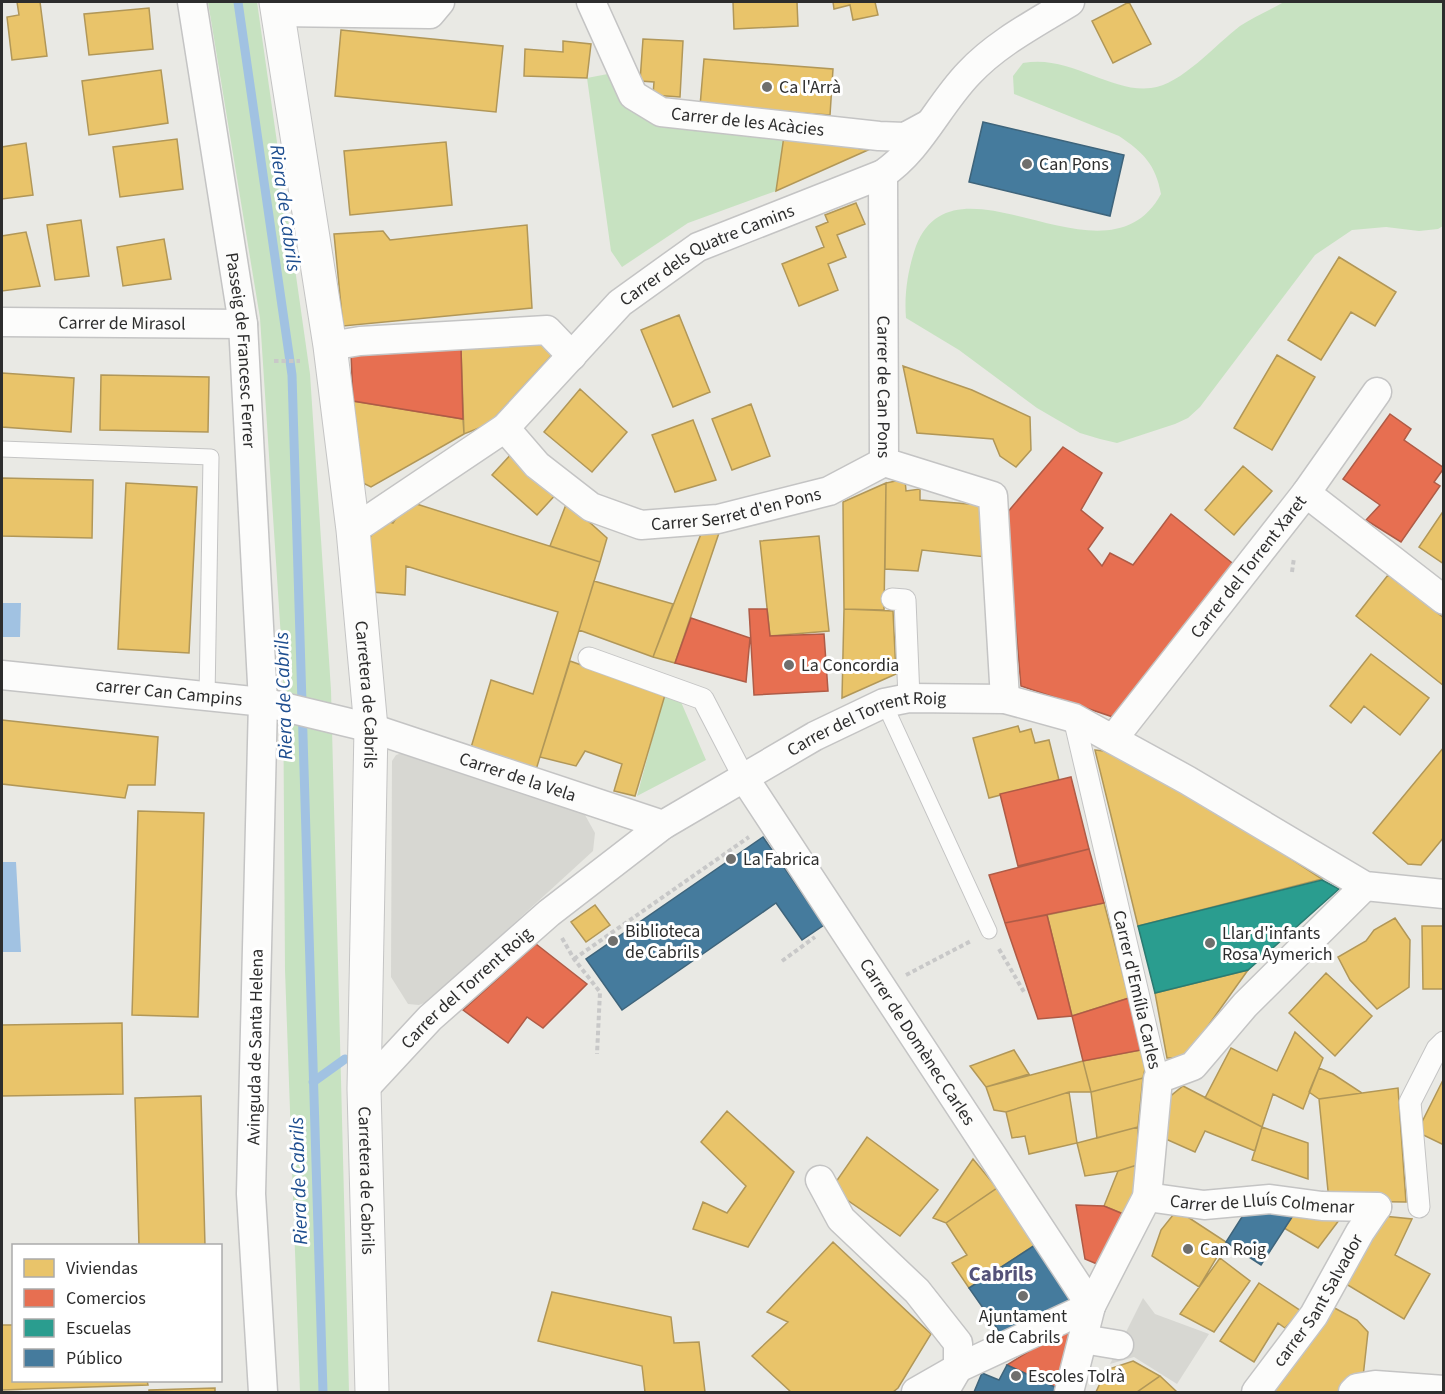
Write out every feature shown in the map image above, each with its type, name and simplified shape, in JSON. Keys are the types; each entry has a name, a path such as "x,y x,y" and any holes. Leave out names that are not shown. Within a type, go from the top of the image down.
{"street":[{"name":"Passeig de Francesc Ferrer","path":"192,2 243,324 274,705"},
{"path":"277,7 430,14 440,2"},
{"name":"Carrer de les Acàcies","path":"591,2 633,94 661,112 905,137 929,124"},
{"name":"Carrer dels Quatre Camins","path":"353,530 505,428 620,303 698,247 883,174 901,162 968,73 987,56 1070,2"},
{"name":"Carretera de Cabrils","path":"277,7 317,353 353,530 372,1392"},
{"name":"Carrer de Can Pons","path":"883,174 884,462 993,496 1005,699"},
{"name":"Carrer de Mirasol","path":"2,322 243,324"},
{"path":"317,353 360,341 547,330 572,356"},
{"name":"Carrer del Torrent Xaret","path":"1113,739 1306,492 1377,392"},
{"name":"Carrer Serret d'en Pons","path":"505,428 537,465 591,507 641,525 718,519 829,490 884,462"},
{"path":"1306,492 1443,600"},
{"path":"892,599 905,600 897,701"},
{"path":"589,658 703,699 743,776"},
{"name":"carrer Can Campins","path":"2,675 274,705 358,725"},
{"name":"Carrer del Torrent Roig","path":"364,1089 430,1018 549,913 663,825 814,736 897,701 1005,699 1074,718 1365,886 1443,894"},
{"name":"Avinguda de Santa Helena","path":"263,1392 251,1194 274,705"},
{"name":"Carrer d'Emília Carles","path":"1069,1392 1091,1306 1147,1197 1158,1079 1074,718"},
{"name":"Carrer de la Vela","path":"358,725 663,825"},
{"name":"Carrer de Domènec Carles","path":"743,776 1091,1306"},
{"path":"634,816 642,843"},
{"path":"1158,1079 1193,1065 1245,1005 1365,886"},
{"path":"1419,1207 1410,1102 1437,1049 1443,1042"},
{"path":"820,1180 841,1219 917,1291 958,1343 958,1368 944,1392"},
{"name":"Carrer de Lluís Colmenar","path":"1147,1197 1204,1205 1270,1199 1322,1206 1377,1207"},
{"name":"carrer Sant Salvador","path":"1256,1392 1314,1315 1360,1232 1377,1207"},
{"path":"916,1392 958,1368 1091,1306"},
{"path":"1083,1339 1119,1345"},
{"path":"1353,1392 1357,1388 1375,1385 1443,1389"}],"lane":[{"path":"2,449 211,457 207,698"},
{"path":"897,701 989,931"}],"path":[{"path":"270,361 317,353"},
{"path":"574,959 730,848 773,822"},
{"path":"549,913 574,959 600,992 597,1054"},
{"path":"782,961 837,921"},
{"path":"882,988 989,931 1024,992"}],"green space":[{"path":"208,2 257,2 310,374 331,690 349,1392 300,1392 285,970 283,669 260,318"},
{"path":"1284,2 1443,2 1443,226 1438,229 1419,231 1386,227 1352,230 1315,255 1200,407 1188,418 1117,443 1080,433 1037,408 959,350 906,318 906,291 913,255 916,246 936,219 963,209 997,211 1070,228 1105,230 1136,221 1161,194 1156,175 1147,160 1119,136 1014,94 1013,76 1023,63 1057,64 1120,85 1151,88 1174,80 1198,63 1240,26"},
{"path":"613,73 628,107 784,136 776,191 688,223 622,267 611,251 587,78"},
{"path":"664,696 681,702 706,760 637,796"}],"shaded area":[{"path":"408,751 572,807 585,815 595,833 593,851 429,1001 419,1005 408,1004 391,977 392,761 396,755"},
{"path":"1143,1298 1155,1314 1209,1334 1177,1384 1134,1357 1110,1364"}],"water":[{"path":"2,603 21,603 20,637 2,637"},
{"path":"2,862 16,862 21,952 2,952"}],"building: Viviendas":[{"path":"17,2 40,2 47,56 12,60 7,17 19,15"},
{"path":"733,2 797,2 798,26 734,29"},
{"path":"833,2 875,2 878,15 853,20 850,5 834,9"},
{"path":"1129,2 1151,44 1113,63 1092,21"},
{"path":"149,8 153,49 89,55 84,14"},
{"path":"341,30 503,46 496,112 335,96"},
{"path":"643,39 683,41 680,97 653,95 654,82 640,81"},
{"path":"563,41 591,44 587,78 524,76 525,49 563,52"},
{"name":"Ca l'Arrà","path":"704,59 833,69 830,115 700,106"},
{"path":"161,70 168,123 89,135 82,81"},
{"path":"784,136 868,150 776,191"},
{"path":"177,139 183,189 120,197 113,147"},
{"path":"446,142 452,205 350,215 344,151"},
{"path":"26,143 33,195 2,199 2,147"},
{"path":"856,203 865,224 837,235 846,257 828,264 838,290 799,306 782,264 824,247 816,227 828,222 825,215"},
{"path":"81,220 89,276 55,280 47,225"},
{"path":"527,225 532,308 343,326 334,234 383,231 390,240"},
{"path":"26,232 40,286 2,291 2,236"},
{"path":"164,239 171,279 123,286 117,247"},
{"path":"1339,257 1396,292 1375,326 1351,312 1321,360 1288,340"},
{"path":"679,315 710,392 673,407 641,330"},
{"path":"549,340 553,354 489,424 464,434 461,349"},
{"path":"1277,355 1315,377 1272,450 1234,428"},
{"path":"903,366 972,390 1030,417 1031,450 1016,467 1000,456 993,439 917,433"},
{"path":"2,373 74,378 71,432 2,427"},
{"path":"101,375 209,377 208,432 100,430"},
{"path":"580,389 627,432 592,472 544,432"},
{"path":"353,401 463,419 464,434 371,487 363,483"},
{"path":"751,404 770,456 732,470 712,419"},
{"path":"693,420 716,480 675,492 652,435"},
{"path":"513,452 558,492 537,515 492,475"},
{"path":"1243,466 1272,491 1234,535 1205,510"},
{"path":"2,478 93,480 92,538 2,536"},
{"path":"905,479 906,491 920,489 920,500 981,505 986,557 922,550 918,571 885,569 886,483"},
{"path":"126,483 197,487 189,653 118,649"},
{"path":"886,483 884,610 844,609 843,502"},
{"path":"407,501 600,562 535,773 470,751 491,680 533,694 558,612 406,566 405,595 372,592 369,539 381,519 393,523"},
{"path":"567,502 607,538 600,562 550,546"},
{"path":"1444,510 1444,564 1419,547"},
{"path":"720,530 675,663 653,657 701,534"},
{"path":"819,536 829,631 770,636 760,541"},
{"path":"1388,575 1444,618 1444,686 1356,616"},
{"path":"594,581 673,604 653,657 579,630"},
{"path":"844,609 893,611 896,674 842,698"},
{"path":"1371,654 1429,698 1400,735 1364,706 1351,723 1330,706"},
{"path":"570,661 665,695 635,796 614,791 622,764 585,751 576,766 540,757"},
{"path":"2,720 158,737 155,785 128,785 125,798 2,784"},
{"path":"1018,726 1020,732 1031,729 1035,743 1049,740 1059,780 989,798 973,738"},
{"path":"1444,747 1444,837 1421,865 1408,864 1373,833"},
{"path":"1095,750 1104,751 1195,796 1322,879 1138,926"},
{"path":"138,811 204,813 198,1017 132,1015"},
{"path":"1104,903 1129,998 1072,1016 1047,915"},
{"path":"595,905 610,925 586,942 571,922"},
{"path":"1395,918 1410,940 1409,987 1377,1009 1350,980 1338,957 1366,941 1374,930"},
{"path":"1422,926 1444,926 1444,989 1423,989"},
{"path":"1248,970 1185,1058 1167,1058 1155,993"},
{"path":"1326,973 1372,1016 1335,1056 1289,1013"},
{"path":"122,1023 123,1094 2,1096 2,1025"},
{"path":"1295,1032 1323,1058 1303,1109 1273,1094 1262,1127 1205,1098 1231,1048 1277,1071"},
{"path":"1014,1050 1029,1074 986,1087 970,1066"},
{"path":"1141,1050 1145,1069 1143,1078 1091,1092 1083,1061"},
{"path":"1083,1061 1091,1092 1069,1092 1006,1112 994,1110 986,1087"},
{"path":"1319,1068 1333,1074 1362,1093 1319,1099 1309,1092"},
{"path":"1143,1078 1138,1127 1097,1138 1091,1092"},
{"path":"1444,1078 1444,1145 1417,1132"},
{"path":"1183,1086 1262,1127 1255,1151 1205,1131 1195,1152 1159,1136 1162,1103"},
{"path":"1398,1088 1406,1202 1329,1201 1319,1099"},
{"path":"1069,1092 1077,1143 1029,1154 1025,1136 1012,1138 1006,1112"},
{"path":"201,1096 205,1244 139,1244 135,1098"},
{"path":"727,1111 794,1172 748,1247 693,1229 703,1202 727,1213 746,1186 701,1142"},
{"path":"1138,1127 1137,1165 1118,1171 1085,1176 1077,1143"},
{"path":"1262,1127 1308,1143 1308,1179 1252,1160"},
{"path":"867,1137 938,1190 900,1236 831,1189"},
{"path":"973,1159 997,1188 946,1223 933,1218"},
{"path":"1137,1165 1137,1190 1128,1216 1104,1206 1118,1171"},
{"path":"997,1188 1035,1245 969,1288 952,1263 967,1255 946,1223"},
{"name":"Can Roig","path":"1177,1210 1226,1242 1199,1287 1152,1256 1161,1230"},
{"path":"1296,1211 1346,1211 1318,1248 1284,1228"},
{"path":"1383,1216 1412,1219 1395,1255 1430,1274 1404,1319 1346,1284"},
{"path":"833,1242 931,1334 898,1388 893,1392 791,1392 752,1356 788,1322 767,1312"},
{"path":"1220,1258 1250,1281 1214,1332 1180,1314"},
{"path":"1259,1283 1301,1311 1285,1328 1278,1323 1254,1362 1220,1341"},
{"path":"552,1292 671,1317 674,1343 699,1342 705,1392 645,1392 642,1366 538,1341"},
{"path":"1329,1305 1357,1320 1368,1332 1363,1377 1342,1392 1273,1392"},
{"path":"2,1325 12,1325 12,1382 147,1382 148,1385 2,1390"},
{"path":"1133,1361 1160,1376 1137,1392 1096,1392 1106,1370"},
{"path":"1160,1376 1177,1392 1137,1392"},
{"path":"215,1388 215,1392 149,1392 149,1390"}],"building: Comercios":[{"path":"461,349 463,419 353,401 351,353"},
{"path":"1390,414 1411,429 1404,440 1444,468 1434,482 1440,486 1401,542 1366,520 1380,505 1343,479"},
{"path":"1063,447 1102,473 1081,510 1103,528 1088,549 1102,566 1110,553 1133,565 1171,514 1236,566 1116,718 1021,686 1006,514"},
{"name":"La Concordia","path":"749,609 767,609 770,636 824,634 828,691 754,695"},
{"path":"691,618 750,638 746,682 675,663"},
{"path":"1071,777 1089,849 1018,866 1000,794"},
{"path":"1089,849 1104,903 1005,923 989,875"},
{"path":"1047,915 1072,1016 1038,1019 1005,923"},
{"path":"536,944 587,984 543,1028 527,1017 508,1043 463,1010"},
{"path":"1129,998 1141,1050 1083,1061 1072,1016"},
{"path":"1076,1205 1104,1206 1128,1216 1104,1267 1085,1259"},
{"path":"1081,1319 1059,1389 1007,1365"}],"building: Escuelas":[{"name":"Llar d'infants Rosa Aymerich","path":"1322,880 1339,889 1248,970 1155,993 1138,926"}],"building: Público":[{"path":"983,122 1124,155 1110,216 969,182"},
{"name":"La Fabrica","path":"763,837 824,925 802,940 776,903 622,1010 586,959"},
{"path":"1247,1209 1296,1211 1261,1265 1226,1242"},
{"name":"Ajuntament de Cabrils","path":"1035,1245 1077,1305 1006,1341 969,1288"},
{"name":"Escoles Tolrà","path":"1007,1365 1059,1389 1058,1392 974,1392 982,1373 999,1380"}],"waterway":[{"name":"Riera de Cabrils","path":"238,2 292,375 323,1392"},
{"path":"313,1082 345,1059"}],"place":[{"name":"Ca l'Arrà","path":"767,87"},
{"name":"Can Pons","path":"1027,164"},
{"name":"La Concordia","path":"789,665"},
{"name":"La Fabrica","path":"731,859"},
{"name":"Biblioteca de Cabrils","path":"613,941"},
{"name":"Llar d'infants Rosa Aymerich","path":"1210,943"},
{"name":"Can Roig","path":"1188,1249"},
{"name":"Ajuntament de Cabrils","path":"1023,1296"},
{"name":"Escoles Tolrà","path":"1016,1376"}],"district":[{"name":"Cabrils","path":"1001,1274"}]}
